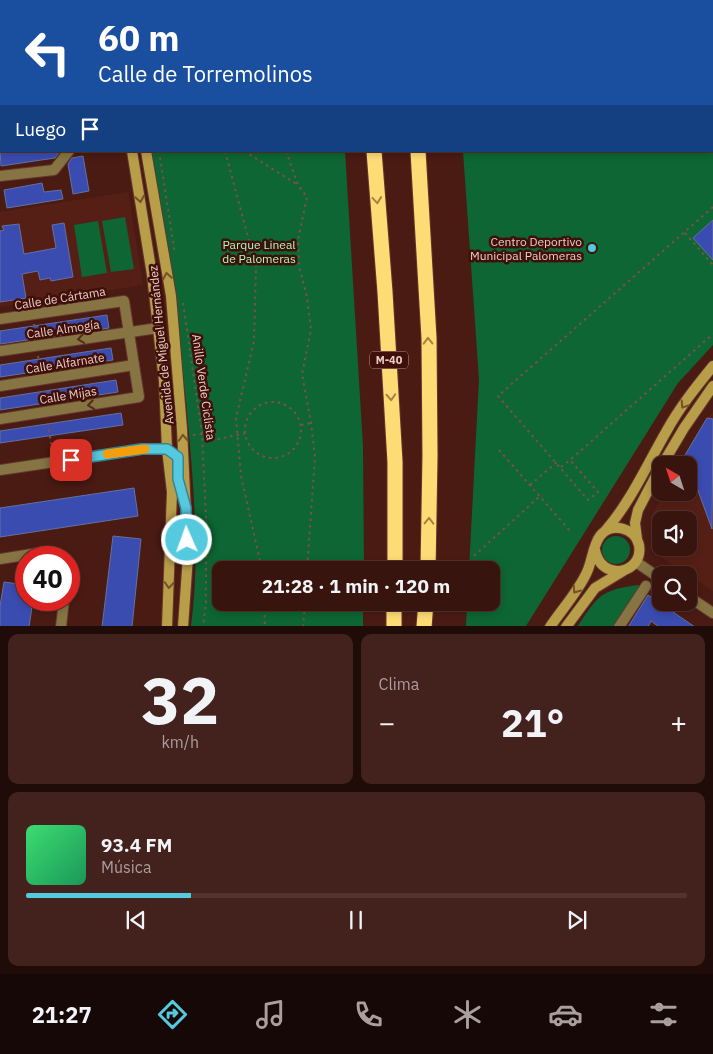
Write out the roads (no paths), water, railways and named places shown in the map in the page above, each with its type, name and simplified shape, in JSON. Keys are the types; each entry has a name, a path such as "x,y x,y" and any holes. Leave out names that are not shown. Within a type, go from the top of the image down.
{"highway":[{"name":"M-40","path":"374,152 385,292 394,452 395,561"},
{"path":"418,152 428,338 430,456 428,561"},
{"path":"394,611 394,626"},
{"path":"424,626 425,611"}],"street":[{"path":"0,176 54,170 68,152"},
{"name":"Avenida de Miguel Hernández","path":"132,152 152,275 164,381 167,449 172,492 167,626"},
{"name":"Avenida de Miguel Hernández","path":"146,152 171,296 183,436 188,556 183,626"},
{"name":"Calle de Cártama","path":"0,320 124,301 129,332"},
{"name":"Calle Almogía","path":"0,351 158,328"},
{"path":"129,332 134,365"},
{"name":"Calle Alfarnate","path":"0,386 134,365"},
{"name":"Calle Mijas","path":"0,419 139,397 134,365"},
{"path":"550,626 585,576 600,536 621,512 668,429 694,390 713,366"},
{"path":"668,456 684,428 712,389"},
{"path":"0,470 142,449 167,449"},
{"name":"Avenida de Miguel Hernández","path":"167,449 178,457 178,479 186,508"},
{"path":"566,626 595,588 636,562 639,555 639,547 636,517 652,484"},
{"path":"605,531 612,528 626,530 637,540"},
{"path":"595,550 599,563 604,568 616,572 623,571"},
{"path":"0,558 15,556"},
{"path":"636,562 652,573"},
{"path":"618,626 646,586"},
{"path":"697,603 713,614"},
{"path":"61,626 63,611"}],"place":[{"name":"Centro Deportivo Municipal Palomeras","path":"592,248"}],"park label":[{"name":"Parque Lineal de Palomeras","path":"259,251"}]}
